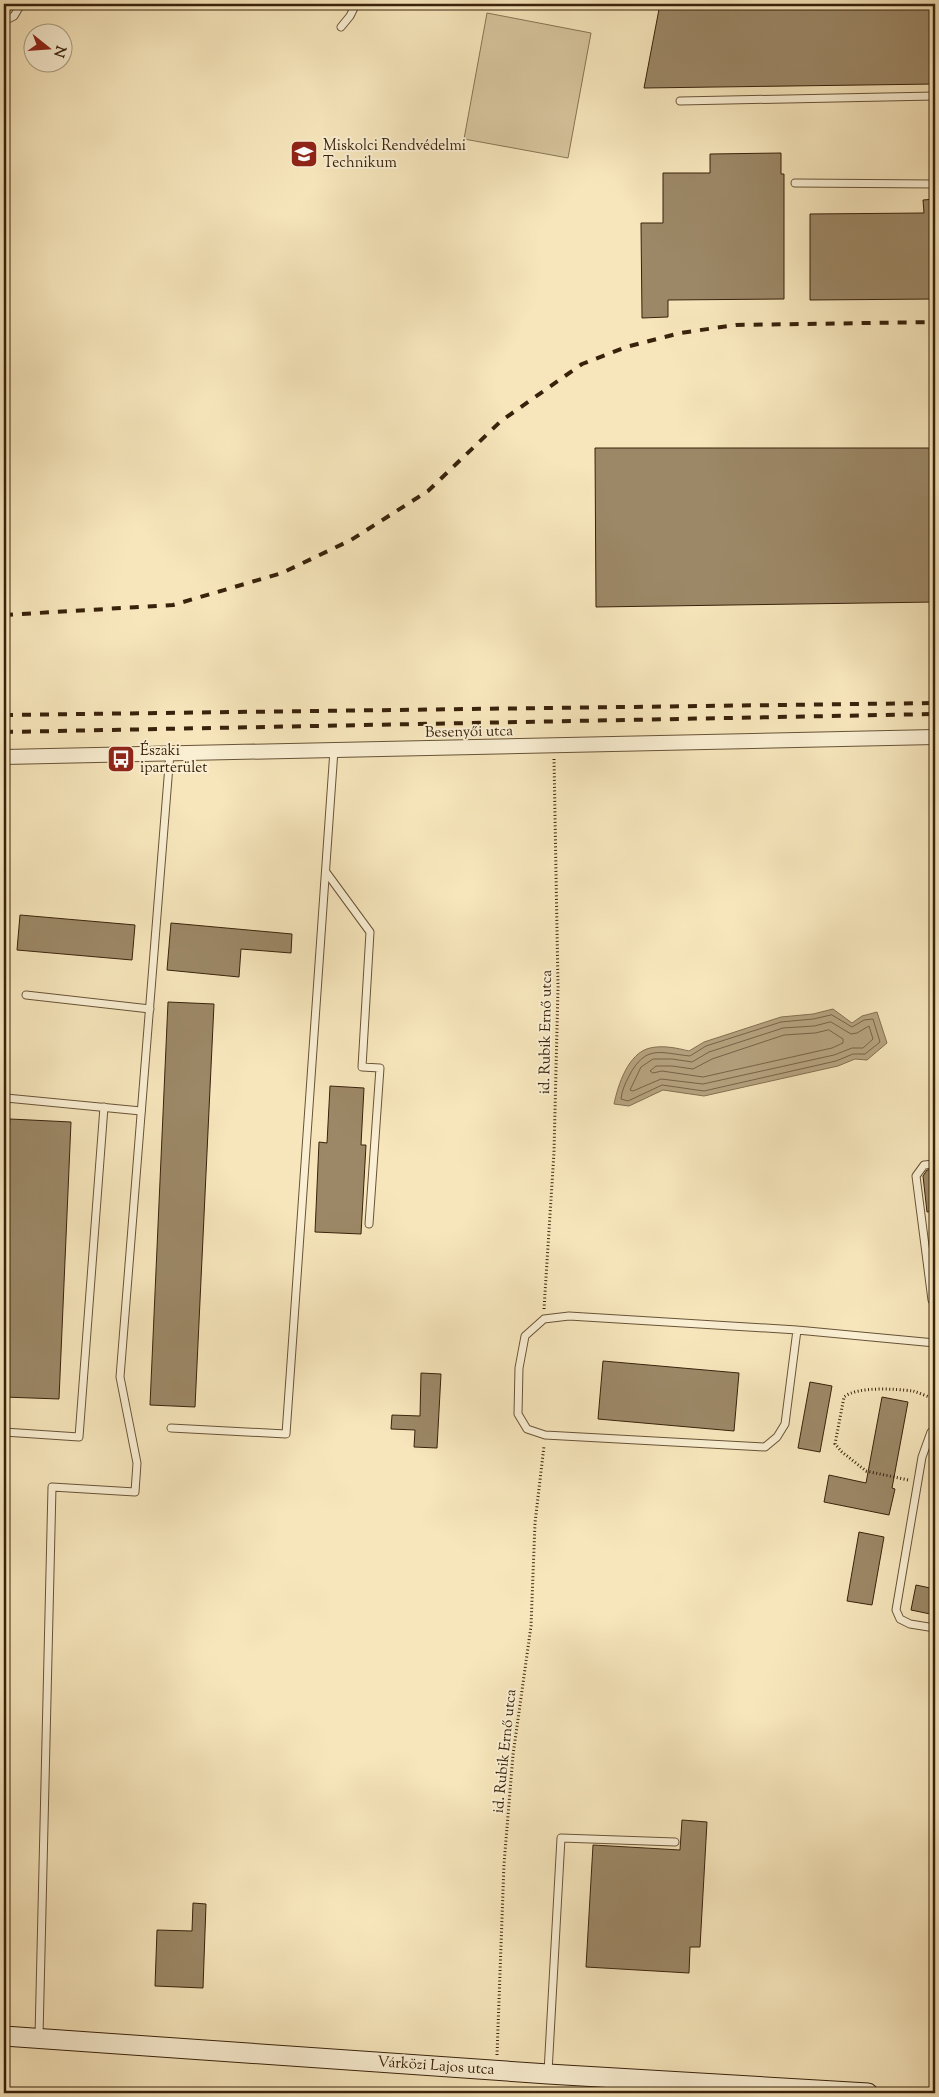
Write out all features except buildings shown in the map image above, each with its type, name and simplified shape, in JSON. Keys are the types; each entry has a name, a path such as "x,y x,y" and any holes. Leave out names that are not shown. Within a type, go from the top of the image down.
{"main road":[{"name":"Várközi Lajos utca","path":"4,2036 548,2074 610,2086 868,2093"}],"street":[{"name":"Besenyői utca","path":"4,757 935,737"}],"lane":[{"path":"4,21 14,16 21,4"},
{"path":"341,27 350,16 356,4"},
{"path":"680,101 935,96"},
{"path":"795,182 935,184"},
{"path":"171,1428 286,1434 334,750"},
{"path":"38,2038 52,1487 135,1492 136,1463 120,1377 170,753"},
{"path":"326,872 370,932 362,1067 380,1068 369,1224"},
{"path":"26,995 150,1009"},
{"path":"4,1130 6,1098 142,1111"},
{"path":"4,1432 79,1437 104,1107"},
{"path":"935,1164 924,1165 916,1176 932,1300 935,1300"},
{"path":"797,1330 785,1424 778,1437 765,1446 545,1435 527,1429 518,1414 519,1368 525,1336 544,1319 568,1316 797,1330 935,1343"},
{"path":"935,1429 922,1457 896,1610 900,1619 910,1624 935,1628"},
{"path":"548,2074 561,1838 675,1842"}],"path":[{"name":"id. Rubik Ernő utca","path":"544,1319 554,1152 558,987 554,745"},
{"path":"918,1482 866,1471 835,1444 844,1397 849,1393 874,1390 914,1392 935,1399"},
{"name":"id. Rubik Ernő utca","path":"496,2070 505,1854 513,1755 531,1626 535,1523 545,1435"}],"shaded area":[{"path":"487,13 591,33 568,158 464,139"}],"water":[{"path":"833,1009 852,1023 862,1016 877,1012 887,1043 867,1060 855,1059 838,1066 704,1096 663,1090 629,1106 614,1104 625,1071 642,1051 660,1047 689,1051 704,1042 781,1017 813,1014"}],"railway":[{"path":"4,615 173,605 282,573 351,540 428,491 501,421 582,364 626,347 680,333 736,325 935,322"},
{"path":"4,715 935,703"},
{"path":"4,732 935,714"}],"place":[{"name":"Miskolci Rendvédelmi Technikum","path":"304,154"},
{"name":"Északi iparterület","path":"121,759"}]}
